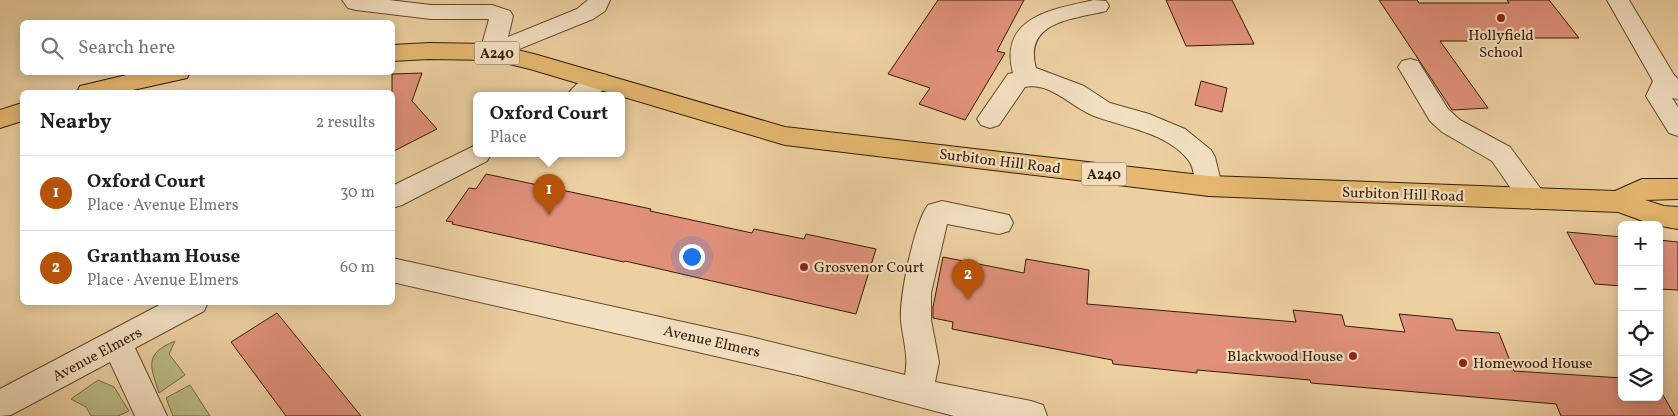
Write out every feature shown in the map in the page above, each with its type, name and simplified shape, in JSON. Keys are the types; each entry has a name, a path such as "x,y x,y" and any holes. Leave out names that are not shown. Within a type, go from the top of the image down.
{"main road":[{"name":"Surbiton Hill Road","path":"395,52 492,52 534,62 589,89 602,92"},
{"path":"98,90 165,75"},
{"name":"Surbiton Hill Road","path":"625,98 785,136 1209,186 1618,202 1663,217 1678,218"},
{"path":"0,119 20,113"},
{"path":"1618,202 1642,189 1678,189"}],"street":[{"path":"353,0 356,3 422,11 492,12 506,8"},
{"path":"492,52 585,14 597,6 599,0"},
{"path":"1618,0 1671,86 1658,96 1678,127"},
{"path":"1098,6 1044,20 1026,34 1021,54 1025,72 1035,78 1075,92 1101,109 1140,120 1176,135 1202,157 1209,186"},
{"path":"492,52 506,8"},
{"path":"1410,68 1439,115 1451,126 1501,154 1533,199"},
{"path":"990,119 1017,80 1035,78"},
{"path":"395,196 473,157"},
{"path":"917,391 923,362 916,320 916,293 934,216 942,212 999,223"},
{"name":"Avenue Elmers","path":"395,271 678,333 917,391 989,413 1030,416"},
{"name":"Avenue Elmers","path":"0,405 188,305"},
{"path":"116,343 151,416"}],"green space":[{"path":"175,341 169,354 185,375 159,393 153,375 152,361 158,351"},
{"path":"98,380 114,387 129,411 118,416 91,416 86,407 71,399"},
{"path":"190,385 210,416 173,416 166,398"}],"building":[{"path":"938,0 1024,0 997,51 1005,53 965,120 919,104 930,88 888,74"},
{"path":"1166,0 1232,0 1254,44 1186,46"},
{"path":"1379,0 1417,0 1419,3 1509,3 1507,0 1549,0 1579,38 1486,38 1488,41 1440,41 1488,108 1452,110"},
{"path":"422,73 412,101 437,129 395,150 395,90 392,90 392,75"},
{"path":"1201,81 1227,88 1222,112 1195,105"},
{"path":"486,174 651,209 650,211 752,233 754,229 804,239 806,234 876,249 856,314 625,261 452,224 453,222 446,221 469,188 476,189"},
{"path":"1567,232 1618,237 1618,286 1595,284"},
{"path":"1663,240 1678,242 1678,290 1663,289"},
{"path":"943,257 1024,273 1026,259 1089,270 1087,304 1296,322 1293,310 1342,315 1345,326 1405,332 1399,314 1452,319 1456,330 1499,333 1514,371 1618,378 1618,401 1663,401 1663,395 1675,416 1561,416 1556,404 1311,383 1310,380 1197,370 1197,373 1113,364 1112,360 952,329 953,322 933,318 933,307"},
{"path":"277,313 361,416 286,416 231,342"}],"place":[{"name":"Hollyfield School","path":"1501,18"},
{"name":"Oxford Court","path":"549,215"},
{"name":"Grosvenor Court","path":"804,267"},
{"name":"Grantham House","path":"968,300"},
{"name":"Blackwood House","path":"1353,356"},
{"name":"Homewood House","path":"1463,363"}]}
